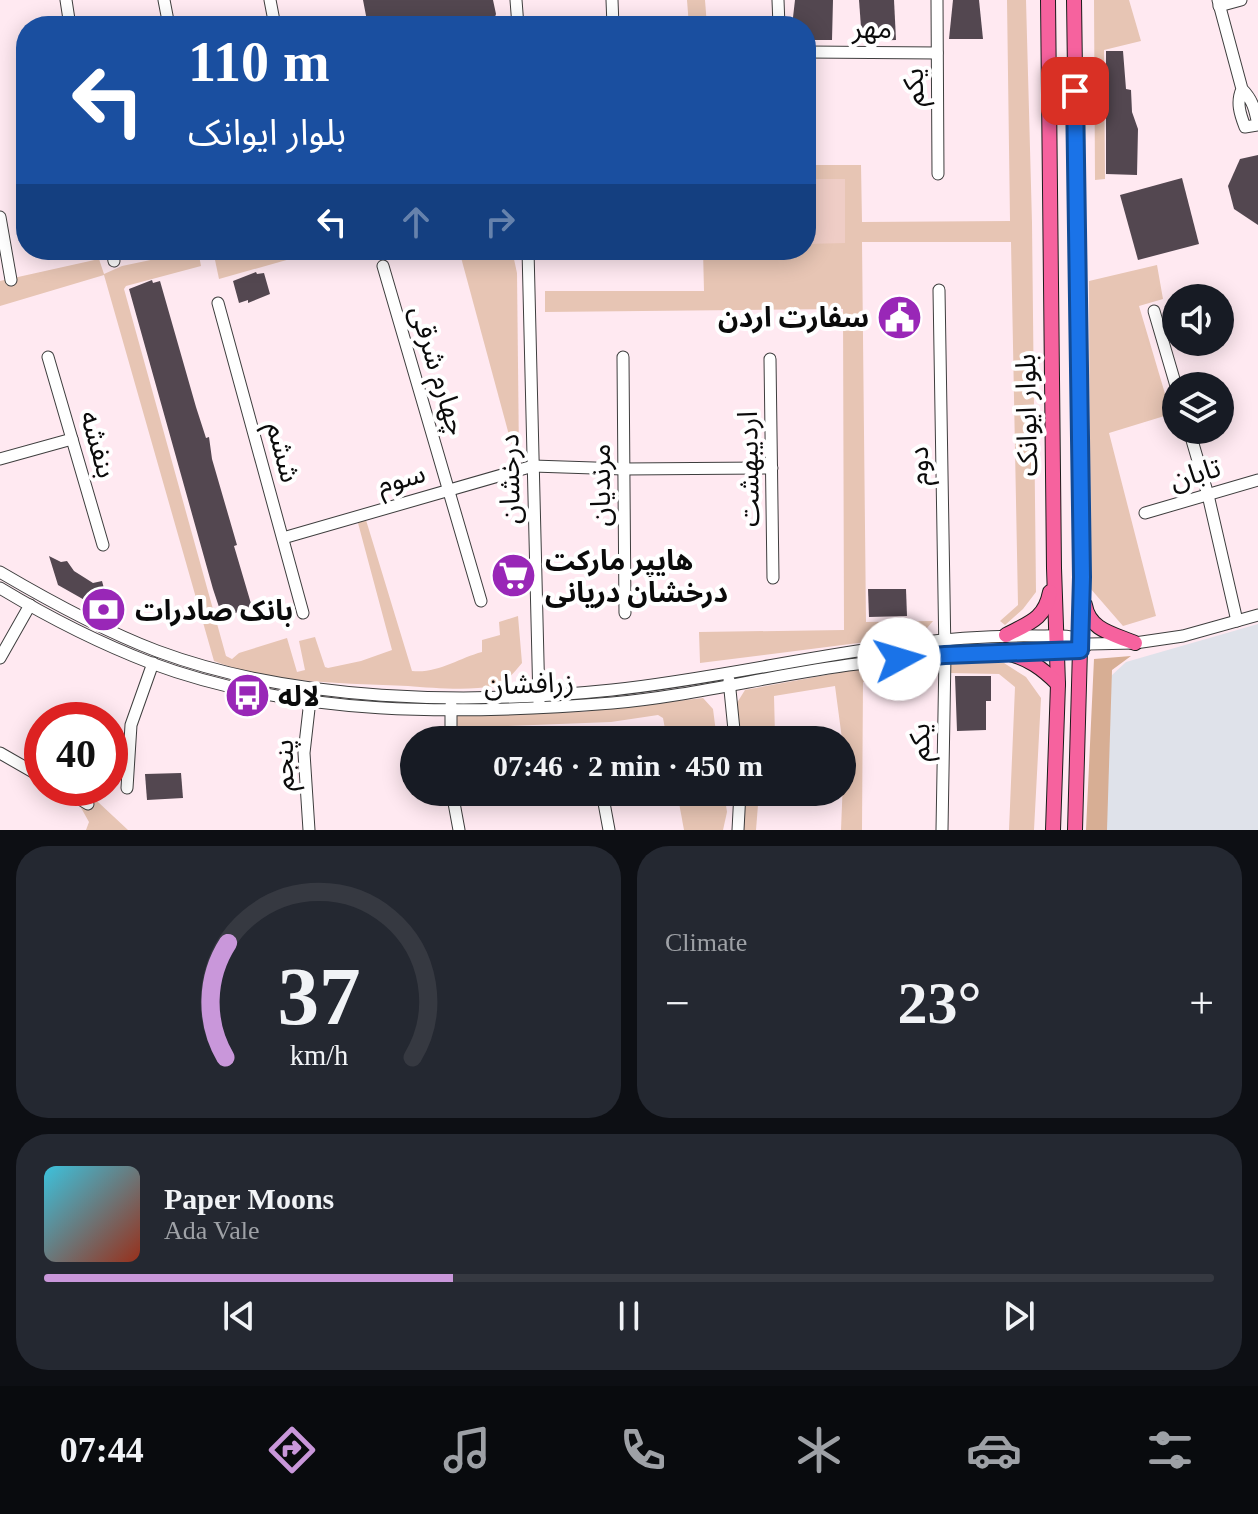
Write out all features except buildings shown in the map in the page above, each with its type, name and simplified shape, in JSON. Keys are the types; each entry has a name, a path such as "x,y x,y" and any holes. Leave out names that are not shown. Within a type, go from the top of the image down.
{"main road":[{"name":"بلوار ایوانک","path":"1048,0 1058,684 1053,830"},
{"name":"بلوار ایوانک","path":"1074,0 1083,644 1075,830"},
{"path":"1006,635 1039,617 1047,607 1054,568"},
{"path":"1082,577 1087,616 1095,627 1135,643"},
{"path":"1006,653 1023,657 1041,667 1058,684"}],"street":[{"name":"یکم","path":"937,0 938,174"},
{"path":"1241,0 1218,3 1242,89"},
{"name":"مهر","path":"816,52 937,53"},
{"path":"0,217 11,280"},
{"name":"درخشان","path":"528,260 539,700"},
{"name":"چهارم شرقی","path":"383,266 481,601"},
{"name":"دوم","path":"939,290 945,655"},
{"name":"ششم","path":"218,303 303,613"},
{"path":"1154,311 1172,372"},
{"name":"بنفشه","path":"48,357 103,545"},
{"name":"مرنديان","path":"623,357 625,613"},
{"name":"اردیبهشت","path":"770,359 773,578"},
{"path":"0,459 72,439"},
{"path":"1193,444 1237,621"},
{"name":"سوم","path":"283,538 533,466 772,468"},
{"name":"تابان","path":"1145,513 1258,480"},
{"name":"زرافشان","path":"0,572 102,628 157,651 222,671 289,684 376,695 613,703 855,664 945,655 1006,653 1057,644"},
{"name":"زرافشان","path":"0,588 97,640 153,663 219,684 375,708 451,710 612,690 853,651 1006,635 1057,644 1135,643 1183,636 1258,615"},
{"path":"0,658 30,605"},
{"name":"یکم","path":"942,830 945,655"},
{"path":"128,772 131,725 153,663"},
{"path":"728,672 734,726"},
{"path":"451,697 451,726"},
{"name":"پنجم","path":"309,830 304,753 310,700"},
{"path":"0,753 24,767"},
{"path":"455,806 459,830"},
{"path":"605,806 609,830"},
{"path":"738,830 739,806"}],"shaded area":[{"path":"687,0 705,0 706,16 688,16"},
{"path":"1007,0 1026,0 1036,592 1005,625 1000,621 1018,605 1011,242 862,242 866,622 933,621 921,635 700,663 699,632 844,630 843,309 545,312 545,291 704,291 703,260 816,260 816,165 861,165 862,222 1010,221"},
{"path":"1094,0 1129,0 1141,41 1104,50 1105,179 1095,180"},
{"path":"816,179 845,179 845,243 816,244"},
{"path":"94,260 99,260 104,274 122,266 150,260 200,260 201,266 124,289 226,656 232,659 239,653 287,638 297,672 305,670 299,641 315,637 328,668 392,650 358,523 366,520 412,671 439,668 482,652 482,640 500,635 499,622 518,616 522,663 506,680 499,685 463,689 335,683 261,674 214,661 104,275 0,306 0,281"},
{"path":"215,260 286,260 219,279"},
{"path":"462,260 514,260 517,273 519,458 516,461"},
{"path":"1157,265 1162,293 1162,299 1139,306 1162,384 1162,417 1109,433 1156,616 1123,626 1090,588 1089,281"},
{"path":"1258,624 1258,830 1101,830 1110,677 1126,662"},
{"path":"1131,656 1112,670 1107,830 1086,830 1094,659"},
{"path":"950,661 1004,663 1026,677 1041,698 1034,830 1009,830 1015,687 999,674 949,673"},
{"path":"926,664 926,678 882,678 863,682 862,830 841,830 842,806 856,806 856,726 840,726 835,686 774,696 775,726 736,726 735,706 745,690 853,670"},
{"path":"703,698 713,709 715,726 664,726 663,718 658,715 611,722 455,726 456,716 461,714 580,712"},
{"path":"80,806 102,806 128,830 86,830 89,822"},
{"path":"680,806 726,806 723,830 684,830"},
{"path":"741,806 758,806 756,830 741,830"}],"place":[{"name":"سفارت اردن","path":"900,317"},
{"name":"هایپر مارکت درخشان دریانی","path":"514,576"},
{"name":"بانک صادرات","path":"104,610"},
{"name":"لاله","path":"247,696"}],"route":[{"path":"899,659 1080,650 1082,577 1075,91"}]}
